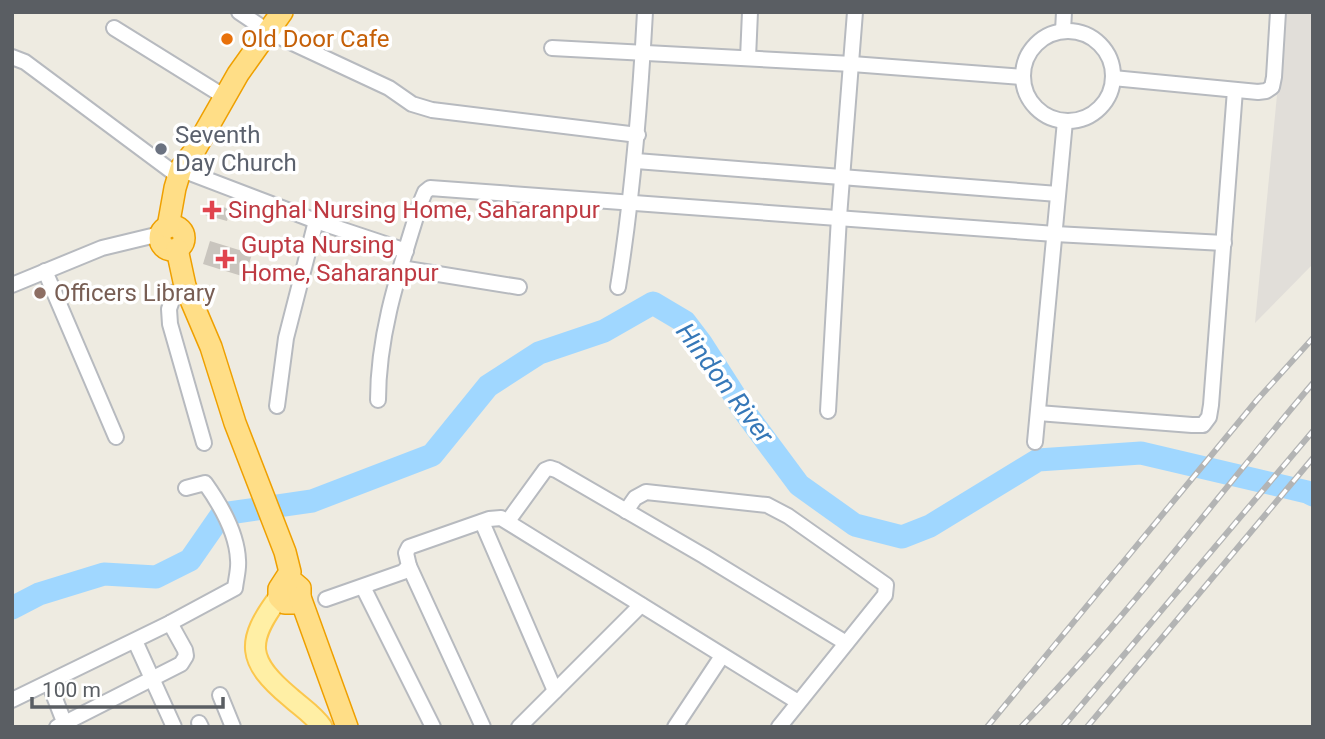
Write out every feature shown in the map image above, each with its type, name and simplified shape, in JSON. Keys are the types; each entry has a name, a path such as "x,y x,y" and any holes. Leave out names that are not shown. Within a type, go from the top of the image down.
{"highway":[{"path":"220,379 201,351 175,292 170,237 187,167 225,97 282,12"},
{"path":"170,237 185,286 211,347 234,423 285,552 290,572 288,592 347,727"}],"main road":[{"path":"288,592 267,612 257,632 254,640 257,657 266,676 322,727"}],"street":[{"path":"239,12 269,32 389,88 412,104 432,110 638,135"},
{"path":"618,286 632,202 645,12"},
{"path":"748,58 750,12"},
{"path":"828,411 839,217 855,12"},
{"path":"1063,31 1064,12"},
{"path":"1113,78 1266,91 1272,87 1278,12"},
{"path":"114,28 225,97"},
{"path":"1063,31 1078,32 1093,38 1104,49 1111,63 1113,78 1110,92 1092,114 1065,121 1041,112 1031,102 1025,91 1023,77 1024,64 1038,41 1063,31"},
{"path":"552,48 852,64 1023,77"},
{"path":"12,57 25,62 187,167 316,221 406,251"},
{"path":"1038,413 1203,425 1209,416 1234,90"},
{"path":"1035,442 1065,121"},
{"path":"636,161 1058,194"},
{"path":"378,400 379,354 387,316 420,204 425,192 430,188 1055,234 1224,243"},
{"path":"277,406 286,338 316,221"},
{"path":"12,285 102,248 170,237"},
{"path":"401,268 519,287"},
{"path":"45,271 116,437"},
{"path":"175,292 169,309 170,324 204,443"},
{"path":"508,521 541,474 550,468 846,643"},
{"path":"12,700 135,641 235,588 239,559 218,501 205,483 186,488"},
{"path":"626,511 635,498 646,492 753,501 777,509 886,585 885,596 779,727"},
{"path":"483,727 409,566 406,553 409,547 495,518 508,521 798,702"},
{"path":"482,522 555,691"},
{"path":"326,599 403,572 409,566"},
{"path":"363,587 432,727"},
{"path":"519,727 641,605"},
{"path":"49,683 63,725 181,664 186,656 185,650 170,623"},
{"path":"135,641 174,727"},
{"path":"674,727 722,656"},
{"path":"220,695 233,727"}],"shaded area":[{"path":"1285,12 1313,12 1313,264 1255,323"}],"building":[{"path":"208,203 230,209 227,221 205,215"},
{"path":"210,241 252,254 245,277 203,264"}],"waterway":[{"name":"Hindon River","path":"12,608 39,594 104,574 156,577 190,560 222,514 312,501 432,455 488,386 539,353 604,331 653,303 685,322 747,415 799,485 855,525 902,537 930,526 1038,460 1141,453 1313,495"}],"railway":[{"path":"987,727 1257,400 1313,338"},
{"path":"1021,727 1134,601 1313,383"},
{"path":"1063,727 1313,431"},
{"path":"1087,727 1313,458"}],"place":[{"name":"Old Door Cafe","path":"227,39"},
{"name":"Seventh Day Church","path":"161,149"},
{"name":"Singhal Nursing Home, Saharanpur","path":"212,210"},
{"name":"Gupta Nursing Home, Saharanpur","path":"225,259"},
{"name":"Officers Library","path":"40,293"}]}
